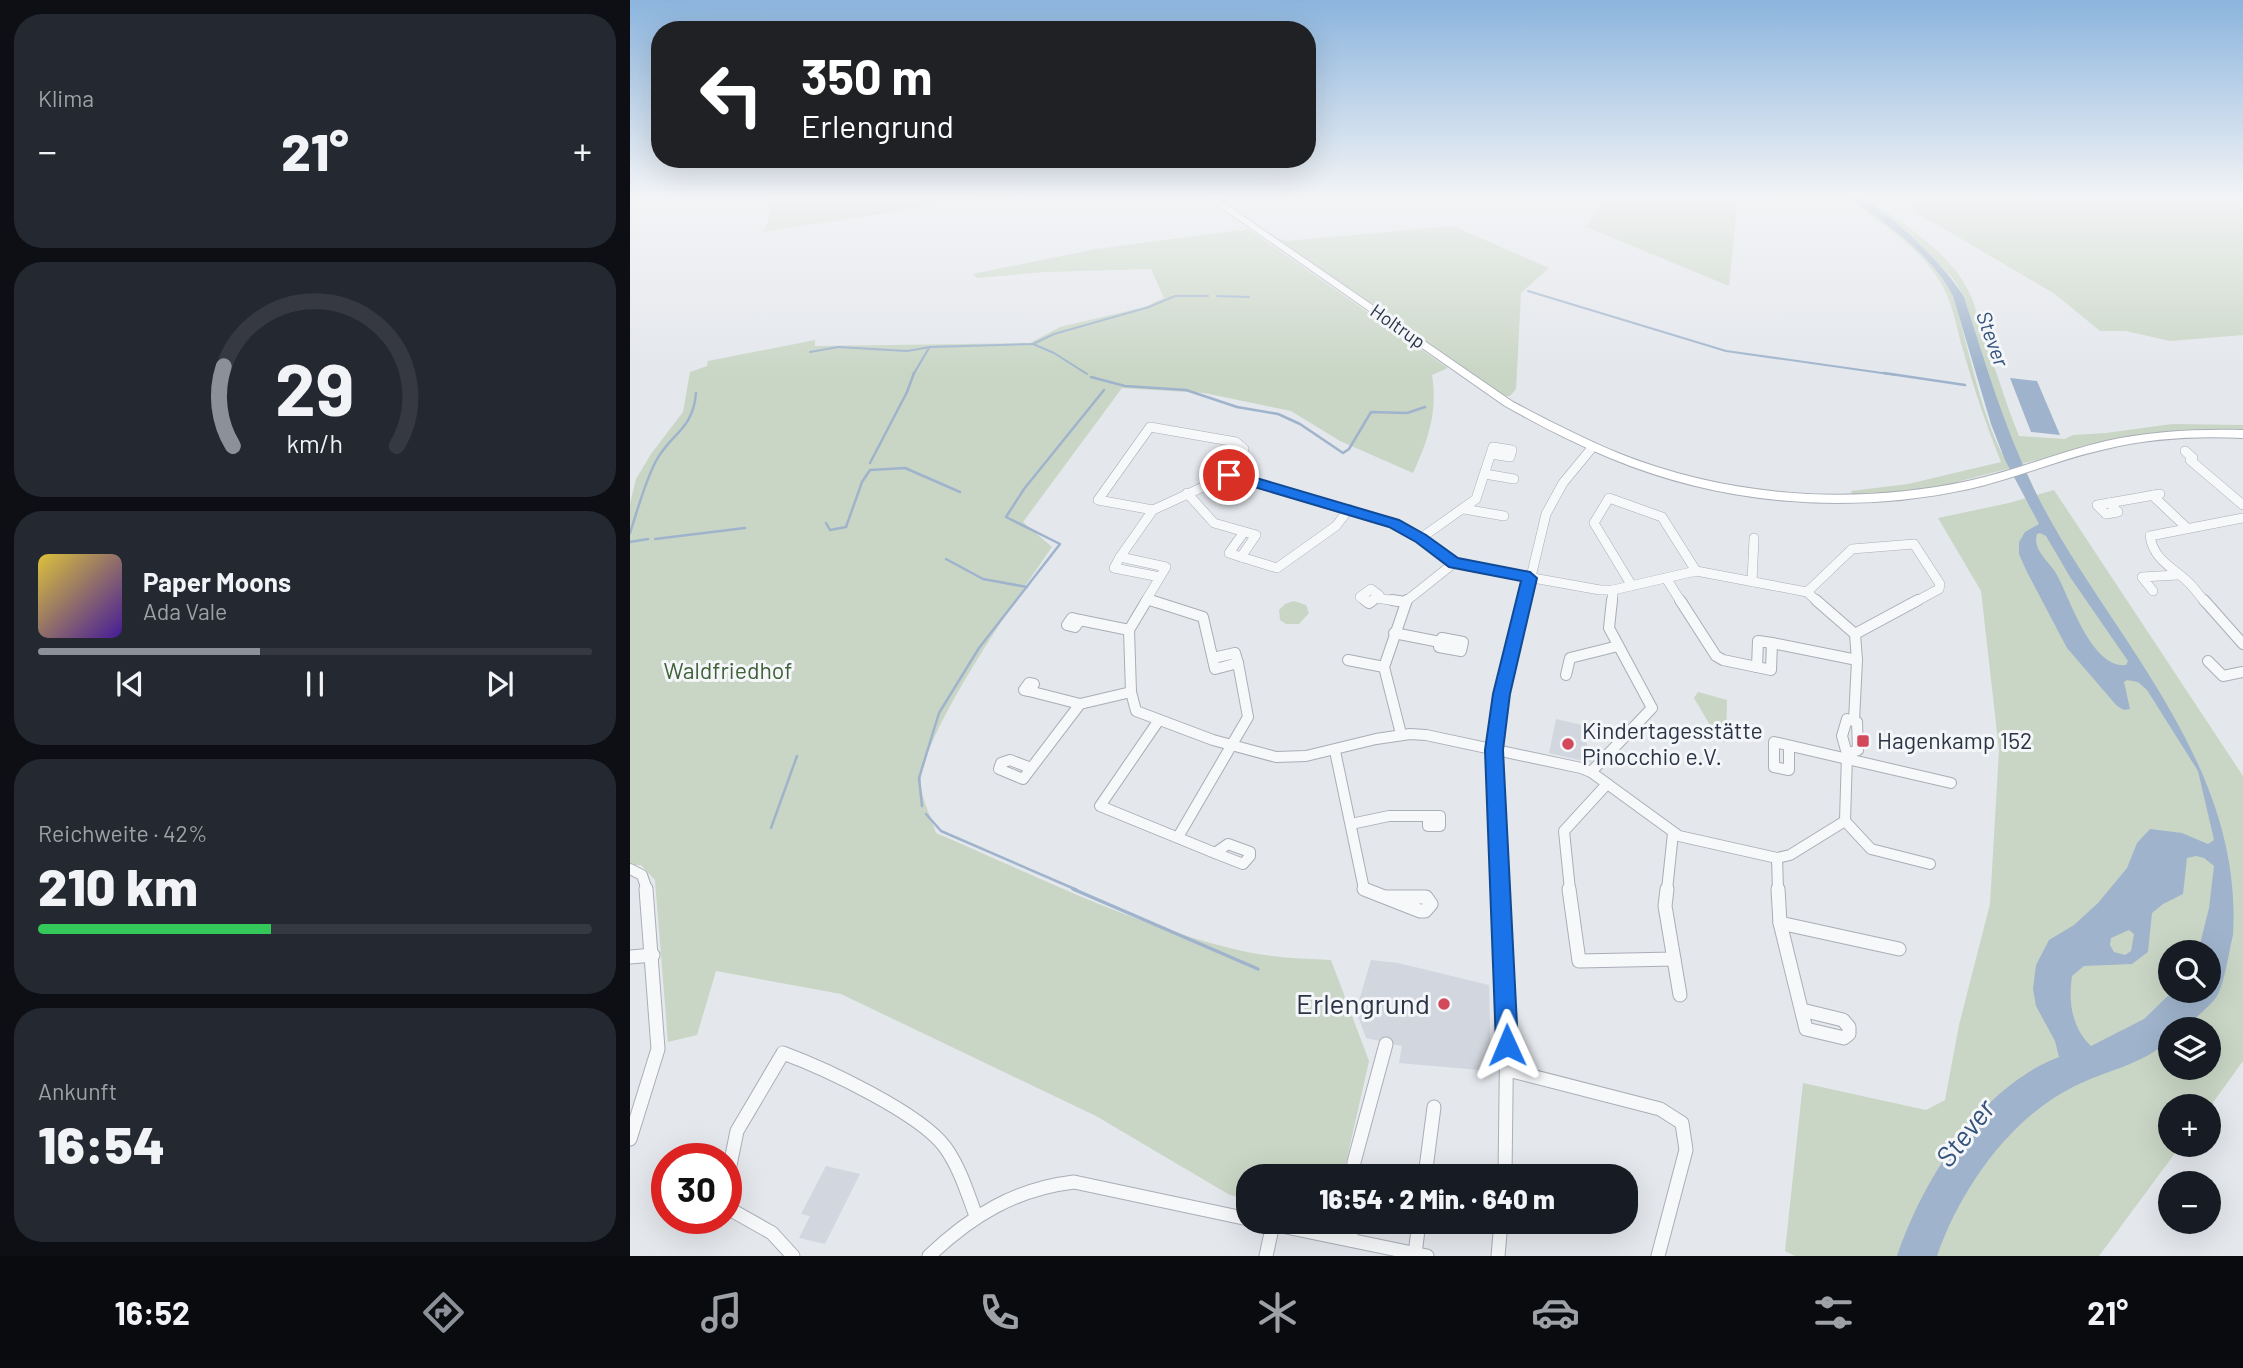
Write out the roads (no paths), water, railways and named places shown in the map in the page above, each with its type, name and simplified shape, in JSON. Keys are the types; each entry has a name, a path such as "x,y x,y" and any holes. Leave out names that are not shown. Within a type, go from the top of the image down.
{"main road":[{"name":"Holtrup","path":"1294,255 1509,404 1591,449 1656,472 1703,484 1798,498 1857,499 1905,496 1952,489 2132,440 2173,435 2243,434"}],"street":[{"path":"1153,510 1098,499 1150,428 1236,442 1244,449 1229,475 1153,510 1114,568 1160,577 1149,600 1129,630 1131,692 1136,711 1232,745 1285,759 1335,751 1401,734 1426,735 1591,772 1673,834 1777,858 1790,855 1845,821"},
{"path":"1506,1164 1508,1070 1494,750 1502,694 1551,503 1563,482 1591,449"},
{"path":"2185,451 2193,458 2190,460 2243,505"},
{"path":"1421,538 1476,499 1491,454"},
{"path":"1485,474 1514,479"},
{"path":"1229,475 1394,524 1421,538 1454,563 1613,590 1696,571 1807,592 1855,634 1857,660 1854,721 1847,719 1843,725 1846,756 1845,821 1871,849 1930,864"},
{"path":"1187,493 1214,523 1244,532 1229,553 1277,568 1336,526 1349,509"},
{"path":"2109,503 2156,495 2187,528"},
{"path":"1632,586 1594,523 1609,498 1662,517 1696,571"},
{"path":"1464,509 1504,516"},
{"path":"2243,518 2156,534 2150,536 2149,540 2177,575 2185,579 2243,644"},
{"path":"1752,582 1754,538"},
{"path":"1807,592 1852,549 1914,544 1940,584 1939,589 1855,634"},
{"path":"1401,734 1384,667 1394,633 1405,602 1454,563"},
{"path":"2153,591 2142,577 2177,575"},
{"path":"1666,578 1716,656 1757,667 1758,641 1857,660"},
{"path":"1591,772 1652,708 1609,628 1613,590"},
{"path":"1376,597 1405,602"},
{"path":"1149,600 1203,617 1215,669 1238,663 1248,717 1178,837"},
{"path":"1080,620 1129,630"},
{"path":"2231,632 2243,632"},
{"path":"1394,633 1440,642"},
{"path":"1566,675 1570,658 1618,646"},
{"path":"1348,660 1384,667"},
{"path":"2208,661 2223,676 2243,672"},
{"path":"1029,691 1080,704 1131,692"},
{"path":"1031,768 1080,704"},
{"path":"1159,720 1100,806 1215,853"},
{"path":"1789,746 1846,756 1951,783"},
{"path":"1335,751 1364,889 1385,897"},
{"path":"1607,784 1564,831 1579,961 1674,959"},
{"path":"1351,824 1390,816 1428,816"},
{"path":"1673,834 1665,906 1681,995"},
{"path":"1777,858 1780,923 1802,1010"},
{"path":"630,869 642,875 646,883 658,1049 631,1133"},
{"path":"1780,923 1899,949"},
{"path":"630,957 653,955"},
{"path":"1354,1164 1386,1044"},
{"path":"734,1143 737,1130 783,1053 811,1063 923,1124 944,1146 959,1169 976,1216"},
{"path":"1508,1070 1660,1109 1682,1123 1686,1150 1658,1256"},
{"path":"1427,1164 1434,1107"},
{"path":"929,1256 976,1216 1001,1200 1029,1190 1074,1182 1236,1216"},
{"path":"742,1215 783,1240 793,1256"},
{"path":"1266,1256 1267,1234"},
{"path":"1321,1234 1421,1255 1420,1234"},
{"path":"1351,1234 1351,1240"},
{"path":"1498,1256 1501,1234"}],"water":[{"name":"Stever","path":"1922,255 1930,255 1964,297 2002,412 2037,496 2081,570 2144,666 2199,766 2219,820 2231,876 2233,935 2221,986 2221,940 2201,940 2209,908 2214,866 2204,858 2187,858 2183,894 2152,913 2148,952 2132,964 2084,966 2072,976 2073,1014 2079,1031 2091,1046 2144,1019 2161,1003 2211,1003 2196,1017 2158,1017 2158,1050 2073,1087 2028,1118 2008,1137 1973,1182 1937,1256 1897,1256 1922,1197 1958,1139 2004,1090 2030,1071 2059,1057 2055,1041 2036,1006 2033,989 2036,965 2049,940 2074,925 2098,903 2127,868 2137,843 2150,829 2182,833 2208,844 2214,840 2198,771 2147,690 2138,682 2127,680 2124,682 2130,709 2124,710 2117,706 2067,648 2026,570 2019,554 2019,542 2025,532 2039,524 2005,460 1991,424 1953,296","holes":["2037,534 2046,536 2070,577 2128,661 2126,665 2114,663 2093,645 2058,577 2040,552","2129,930 2134,934 2131,951 2125,955 2114,952 2110,945 2111,938"]},
{"path":"2010,378 2037,381 2060,435 2031,432"}],"waterway":[{"path":"1528,291 1726,351 1896,375"},
{"path":"1033,344 1054,334 1149,307 1175,296 1208,296"},
{"path":"1217,296 1249,297"},
{"path":"810,352 838,347 907,351 930,347 1033,344"},
{"path":"1033,344 1054,353 1087,374"},
{"path":"914,374 929,348"},
{"path":"1884,373 1965,385"},
{"path":"870,463 914,374"},
{"path":"1091,377 1125,386 1186,390 1237,407 1278,414 1300,424 1343,453 1349,449 1371,412 1407,413 1425,407"},
{"path":"1027,587 1060,544 1006,517 1024,489 1104,390"},
{"path":"630,533 656,461 691,415 696,393"},
{"path":"826,523 830,530 846,527 862,482 870,470 905,468 960,492"},
{"path":"655,539 745,528"},
{"path":"630,542 648,539"},
{"path":"946,559 983,579 1027,587"},
{"path":"922,806 919,778 939,713 979,648 1027,587"},
{"path":"771,828 797,756"},
{"path":"926,814 941,831 1077,890"},
{"path":"1073,889 1258,969"}],"place":[{"name":"Hagenkamp 152","path":"1863,741"},
{"name":"Kindertagesstätte Pinocchio e.V.","path":"1568,744"},
{"name":"Erlengrund","path":"1444,1004"}],"park label":[{"name":"Waldfriedhof","path":"728,671"}]}
